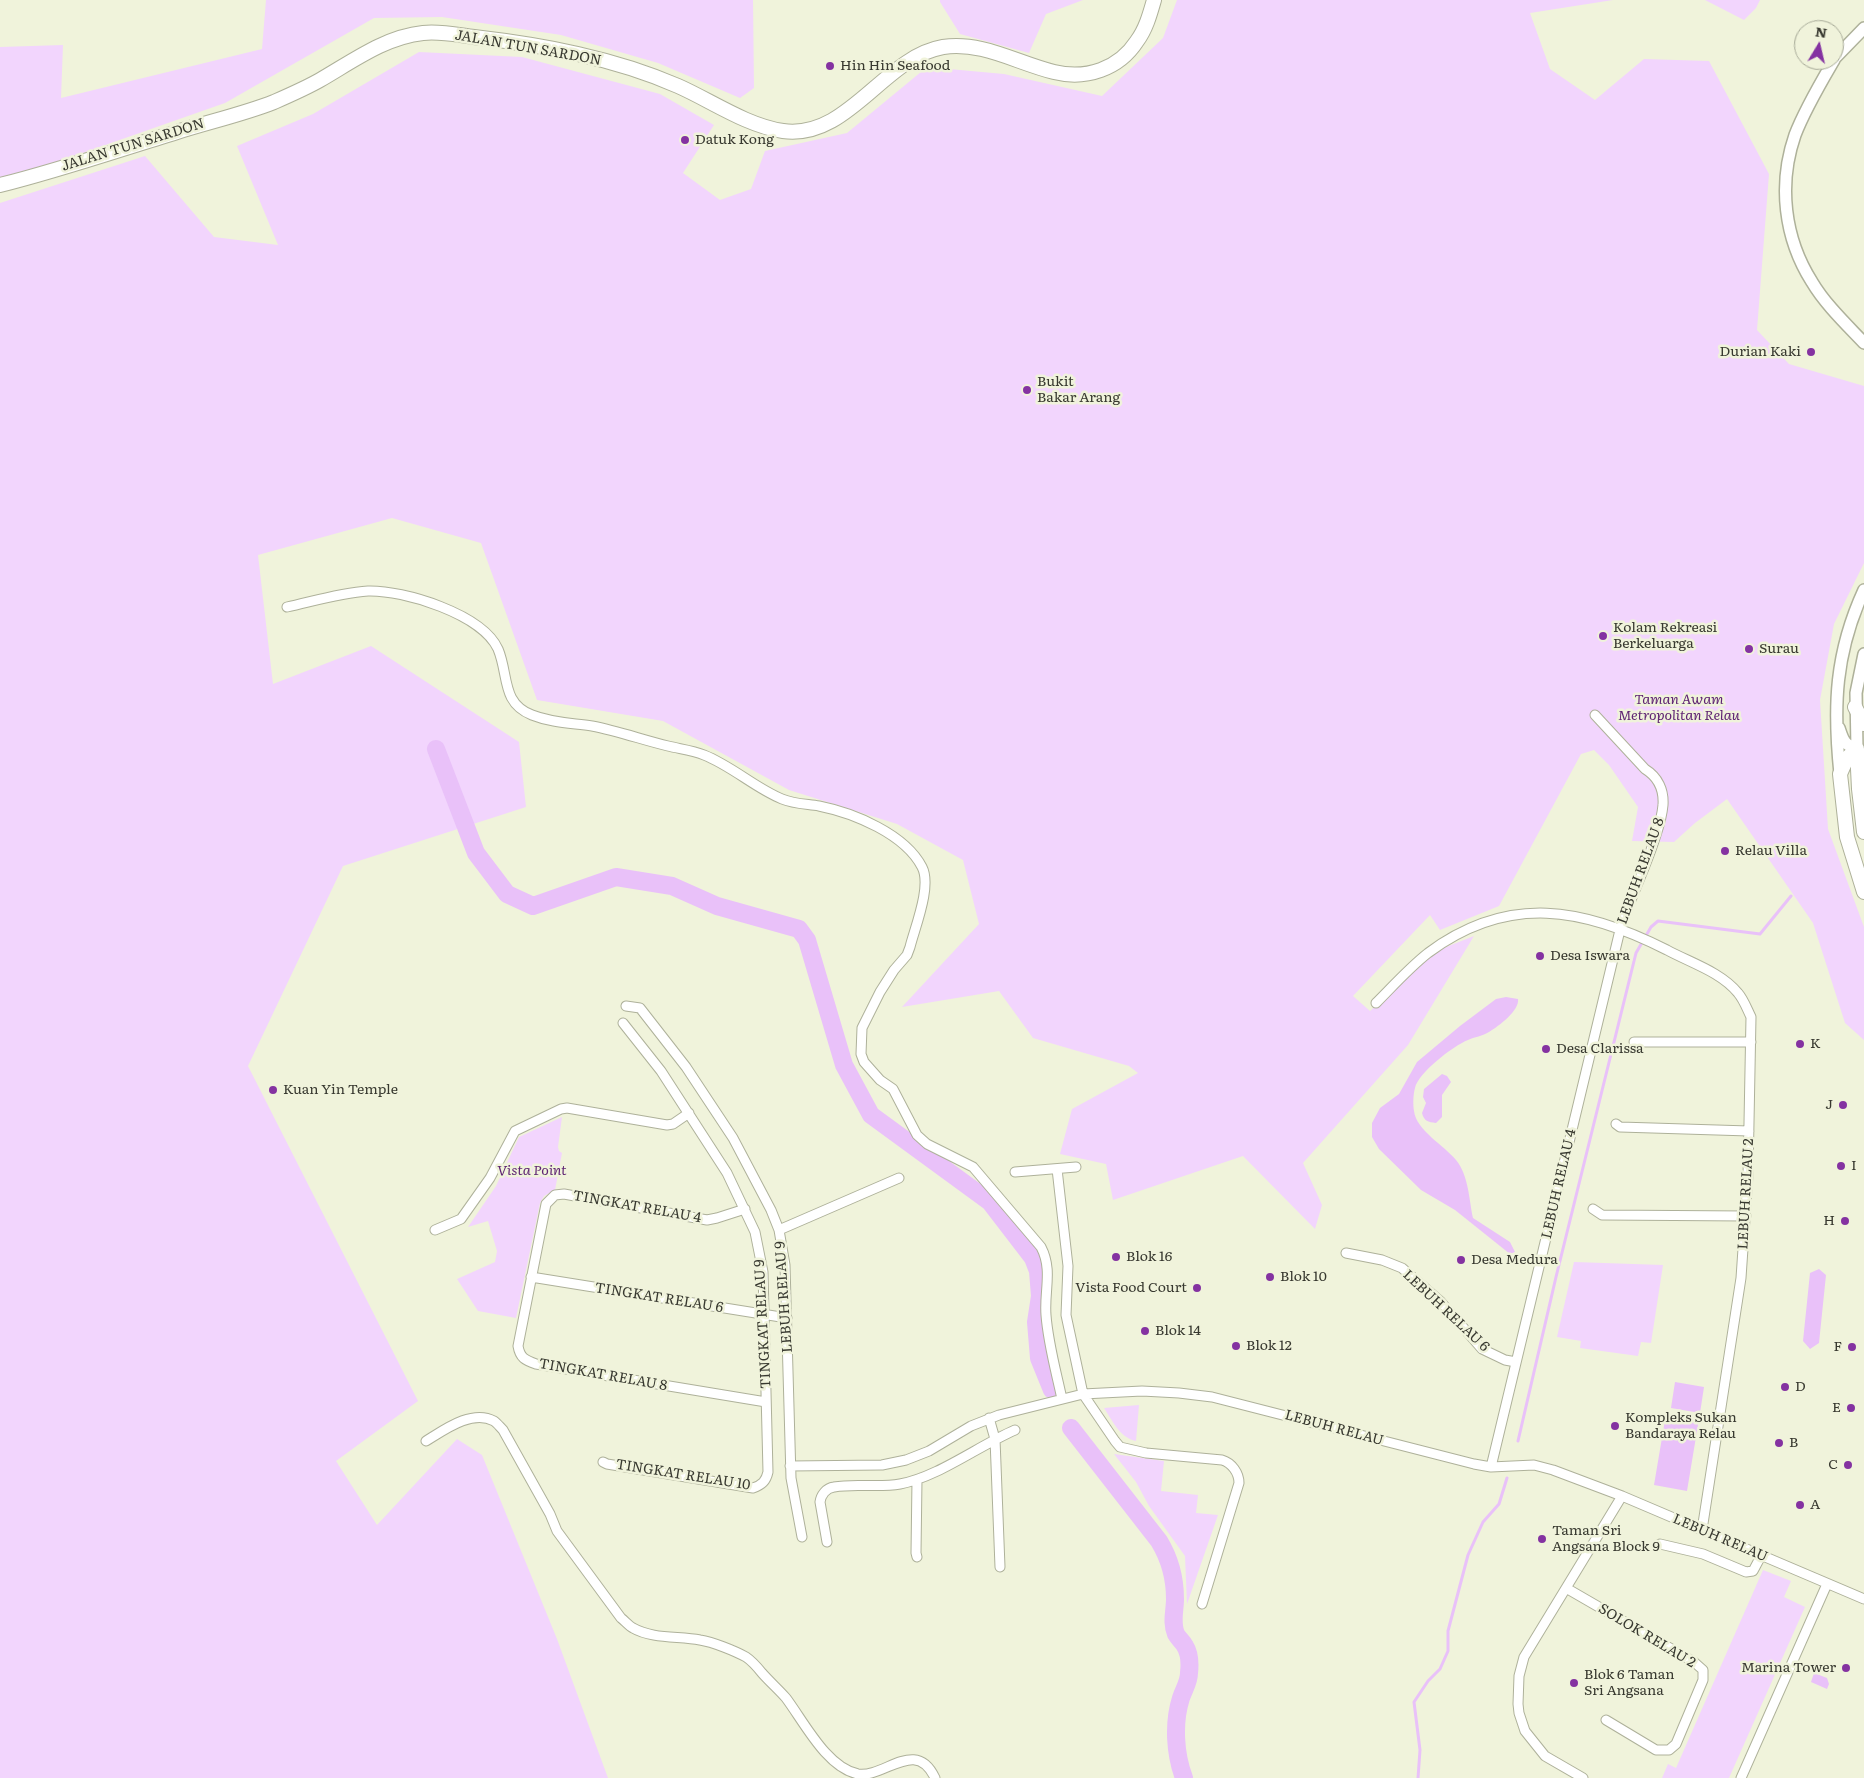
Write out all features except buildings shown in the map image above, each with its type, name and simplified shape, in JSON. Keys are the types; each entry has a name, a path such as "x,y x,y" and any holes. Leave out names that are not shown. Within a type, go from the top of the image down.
{"main road":[{"name":"JALAN TUN SARDON","path":"0,186 271,103 316,83 385,42 409,35 429,32 494,40 577,54 620,65 676,85 760,124 782,131 798,131 822,124 841,115 910,61 923,54 942,48 968,47 990,51 1054,72 1067,74 1084,74 1107,68 1129,52 1139,39 1154,0"},
{"path":"1844,48 1864,28"},
{"path":"1828,70 1795,135 1789,158 1786,183 1786,211 1791,236 1798,256 1812,283 1864,343"},
{"path":"1864,590 1849,624 1844,645 1837,684 1836,719 1847,837 1864,892"},
{"path":"1864,654 1858,678 1855,707 1860,748 1864,832"},
{"path":"1855,707 1864,724"},
{"path":"1836,719 1843,740 1849,746 1860,748"},
{"path":"1840,774 1847,758 1860,748"}],"street":[{"path":"287,607 348,593 370,591 402,595 434,604 464,617 492,640 499,650 512,700 528,714 557,723 606,729 705,755 784,800 821,806 857,818 896,838 909,849 922,868 925,889 907,955 894,970 880,992 862,1028 861,1054 864,1062 880,1080 893,1089 917,1135 927,1144 973,1167 1042,1247 1047,1258 1048,1269 1046,1314 1048,1337 1062,1399"},
{"name":"LEBUH RELAU 8","path":"1376,1002 1426,954 1457,934 1477,924 1519,913 1541,912 1577,916 1620,930 1653,845 1663,804 1660,786 1654,775 1645,769 1595,714"},
{"name":"LEBUH RELAU 2","path":"1620,930 1651,942 1725,980 1740,995 1751,1017 1749,1131 1742,1278 1702,1530"},
{"name":"LEBUH RELAU 4","path":"1492,1466 1620,930"},
{"name":"LEBUH RELAU 9","path":"626,1006 640,1008 686,1067 733,1138 771,1210 779,1230 783,1247 787,1318 790,1466 802,1537"},
{"name":"TINGKAT RELAU 9","path":"623,1023 661,1071 727,1173 755,1232 763,1272 768,1472 763,1483"},
{"path":"1634,1042 1751,1042"},
{"path":"435,1230 461,1219 490,1178 515,1131 561,1109 567,1108 667,1125 673,1124 689,1113"},
{"path":"1616,1124 1620,1126 1749,1131"},
{"path":"1015,1172 1076,1167"},
{"path":"1057,1169 1068,1266 1066,1315 1083,1394 1120,1447 1146,1453 1222,1460 1226,1461 1239,1475 1239,1483 1202,1604"},
{"path":"779,1230 899,1178"},
{"name":"TINGKAT RELAU 4","path":"531,1277 546,1204 555,1195 564,1194 707,1220 745,1209"},
{"path":"1593,1209 1602,1215 1746,1216"},
{"name":"LEBUH RELAU 6","path":"1346,1254 1382,1260 1402,1268 1441,1302 1482,1349 1504,1360 1516,1362"},
{"name":"TINGKAT RELAU 6","path":"531,1277 787,1318"},
{"name":"TINGKAT RELAU 8","path":"531,1277 518,1346 520,1354 525,1360 536,1364 766,1402"},
{"name":"LEBUH RELAU","path":"790,1466 882,1464 906,1460 930,1450 988,1418 1062,1399 1083,1394 1142,1391 1178,1392 1212,1397 1456,1460 1492,1466 1534,1465 1553,1470 1622,1496 1864,1599"},
{"path":"426,1441 453,1424 468,1419 483,1418 494,1422 502,1430 550,1514 557,1531 621,1618 633,1628 650,1633 702,1640 748,1658 785,1697 817,1743 843,1767 859,1774 871,1773 905,1760 919,1761 931,1769 935,1778"},
{"path":"988,1418 995,1439 1000,1567"},
{"path":"827,1542 820,1502 824,1492 833,1486 882,1486 917,1480 1015,1430"},
{"name":"TINGKAT RELAU 10","path":"603,1462 753,1488 763,1483"},
{"path":"917,1480 917,1557"},
{"path":"1583,1778 1545,1756 1526,1731 1519,1713 1519,1676 1524,1658 1622,1496"},
{"path":"1660,1544 1702,1554 1746,1572 1753,1571 1761,1556"},
{"path":"1743,1777 1827,1584"},
{"name":"SOLOK RELAU 2","path":"1566,1588 1694,1662 1703,1670 1703,1680 1676,1744 1669,1750 1656,1750 1606,1720"}],"green space":[{"path":"266,0 753,0 754,88 740,98 658,63 561,35 442,17 374,18 225,103 0,182 0,47 63,45 61,98 262,49"},
{"path":"940,0 1083,0 1046,14 1029,53 960,34"},
{"name":"Taman Awam Metropolitan Relau","path":"1177,0 1613,0 1530,13 1550,69 1595,100 1644,59 1709,61 1769,174 1757,330 1789,364 1864,386 1864,563 1834,624 1820,700 1828,829 1864,927 1864,1040 1845,1023 1813,923 1727,799 1695,823 1674,842 1632,841 1638,807 1609,765 1594,750 1581,754 1499,906 1440,930 1430,915 1353,996 1370,1011 1436,951 1474,936 1408,1045 1303,1163 1322,1205 1315,1229 1243,1156 1113,1200 1106,1164 1060,1154 1072,1109 1138,1073 1129,1066 1033,1038 999,991 902,1007 979,924 963,860 897,824 789,790 663,721 537,700 481,543 392,518 258,555 273,684 371,646 519,742 526,807 343,866 248,1066 418,1401 336,1461 377,1525 457,1439 482,1455 557,1639 608,1778 0,1778 0,203 145,156 214,237 278,245 237,146 313,114 419,52 522,57 660,94 714,125 683,173 720,200 751,189 765,151 847,133 927,67 1004,74 1102,96 1163,38"},
{"path":"1705,0 1760,0 1756,8 1744,20"},
{"name":"Vista Point","path":"562,1117 558,1147 562,1153 555,1190 544,1196 540,1203 516,1318 478,1311 457,1279 495,1262 497,1251 488,1221 468,1227 496,1186 519,1137"},
{"path":"1574,1262 1663,1265 1651,1343 1641,1342 1638,1356 1580,1348 1581,1341 1557,1337"},
{"path":"1139,1405 1136,1441 1121,1432 1104,1408"},
{"path":"1114,1454 1164,1461 1161,1491 1198,1495 1196,1513 1218,1515 1187,1604 1185,1556 1149,1506 1136,1482"},
{"path":"1763,1570 1791,1581 1784,1597 1805,1607 1729,1778 1662,1778 1668,1764 1676,1768"}],"shaded area":[{"path":"1506,997 1518,999 1516,1008 1512,1013 1489,1032 1462,1043 1429,1068 1418,1082 1414,1091 1413,1103 1416,1118 1420,1125 1456,1160 1464,1173 1473,1218 1510,1242 1515,1252 1510,1254 1455,1210 1421,1190 1379,1149 1372,1137 1372,1123 1380,1108 1399,1094 1417,1062 1496,999"},
{"path":"1442,1074 1447,1076 1451,1082 1442,1095 1442,1117 1436,1123 1427,1121 1423,1116 1422,1113 1426,1103 1423,1097 1424,1089"},
{"path":"1819,1269 1826,1275 1819,1343 1810,1349 1803,1341 1810,1273"},
{"path":"1675,1382 1704,1387 1700,1413 1671,1408"},
{"path":"1666,1414 1699,1419 1687,1491 1654,1485"},
{"path":"1814,1673 1827,1678 1829,1684 1827,1689 1811,1682"}],"waterway":[{"path":"436,749 476,853 507,894 533,906 616,877 672,886 717,906 799,929 807,940 844,1065 871,1115 990,1202 1033,1258 1038,1271 1040,1296 1036,1322 1039,1358 1052,1390"},
{"path":"1518,1441 1556,1277 1636,953 1651,927 1658,921 1760,934 1791,896"},
{"path":"1071,1428 1159,1541 1169,1562 1175,1591 1173,1621 1177,1636 1187,1649 1190,1666 1189,1676 1178,1708 1176,1728 1177,1749 1184,1778"},
{"path":"1418,1778 1420,1750 1414,1702 1428,1681 1440,1669 1448,1651 1448,1631 1468,1555 1483,1522 1499,1504 1507,1478"}],"place":[{"name":"Hin Hin Seafood","path":"830,66"},
{"name":"Datuk Kong","path":"685,140"},
{"name":"Durian Kaki","path":"1811,352"},
{"name":"Bukit Bakar Arang","path":"1027,390"},
{"name":"Kolam Rekreasi Berkeluarga","path":"1603,636"},
{"name":"Surau","path":"1749,649"},
{"name":"Relau Villa","path":"1725,851"},
{"name":"Desa Iswara","path":"1540,956"},
{"name":"K","path":"1800,1044"},
{"name":"Desa Clarissa","path":"1546,1049"},
{"name":"Kuan Yin Temple","path":"273,1090"},
{"name":"J","path":"1843,1105"},
{"name":"I","path":"1841,1166"},
{"name":"H","path":"1845,1221"},
{"name":"Blok 16","path":"1116,1257"},
{"name":"Desa Medura","path":"1461,1260"},
{"name":"Blok 10","path":"1270,1277"},
{"name":"Vista Food Court","path":"1197,1288"},
{"name":"Blok 14","path":"1145,1331"},
{"name":"Blok 12","path":"1236,1346"},
{"name":"F","path":"1852,1347"},
{"name":"D","path":"1785,1387"},
{"name":"E","path":"1851,1408"},
{"name":"Kompleks Sukan Bandaraya Relau","path":"1615,1426"},
{"name":"B","path":"1779,1443"},
{"name":"C","path":"1848,1465"},
{"name":"A","path":"1800,1505"},
{"name":"Taman Sri Angsana Block 9","path":"1542,1539"},
{"name":"Marina Tower","path":"1846,1668"},
{"name":"Blok 6 Taman Sri Angsana","path":"1574,1683"}]}
